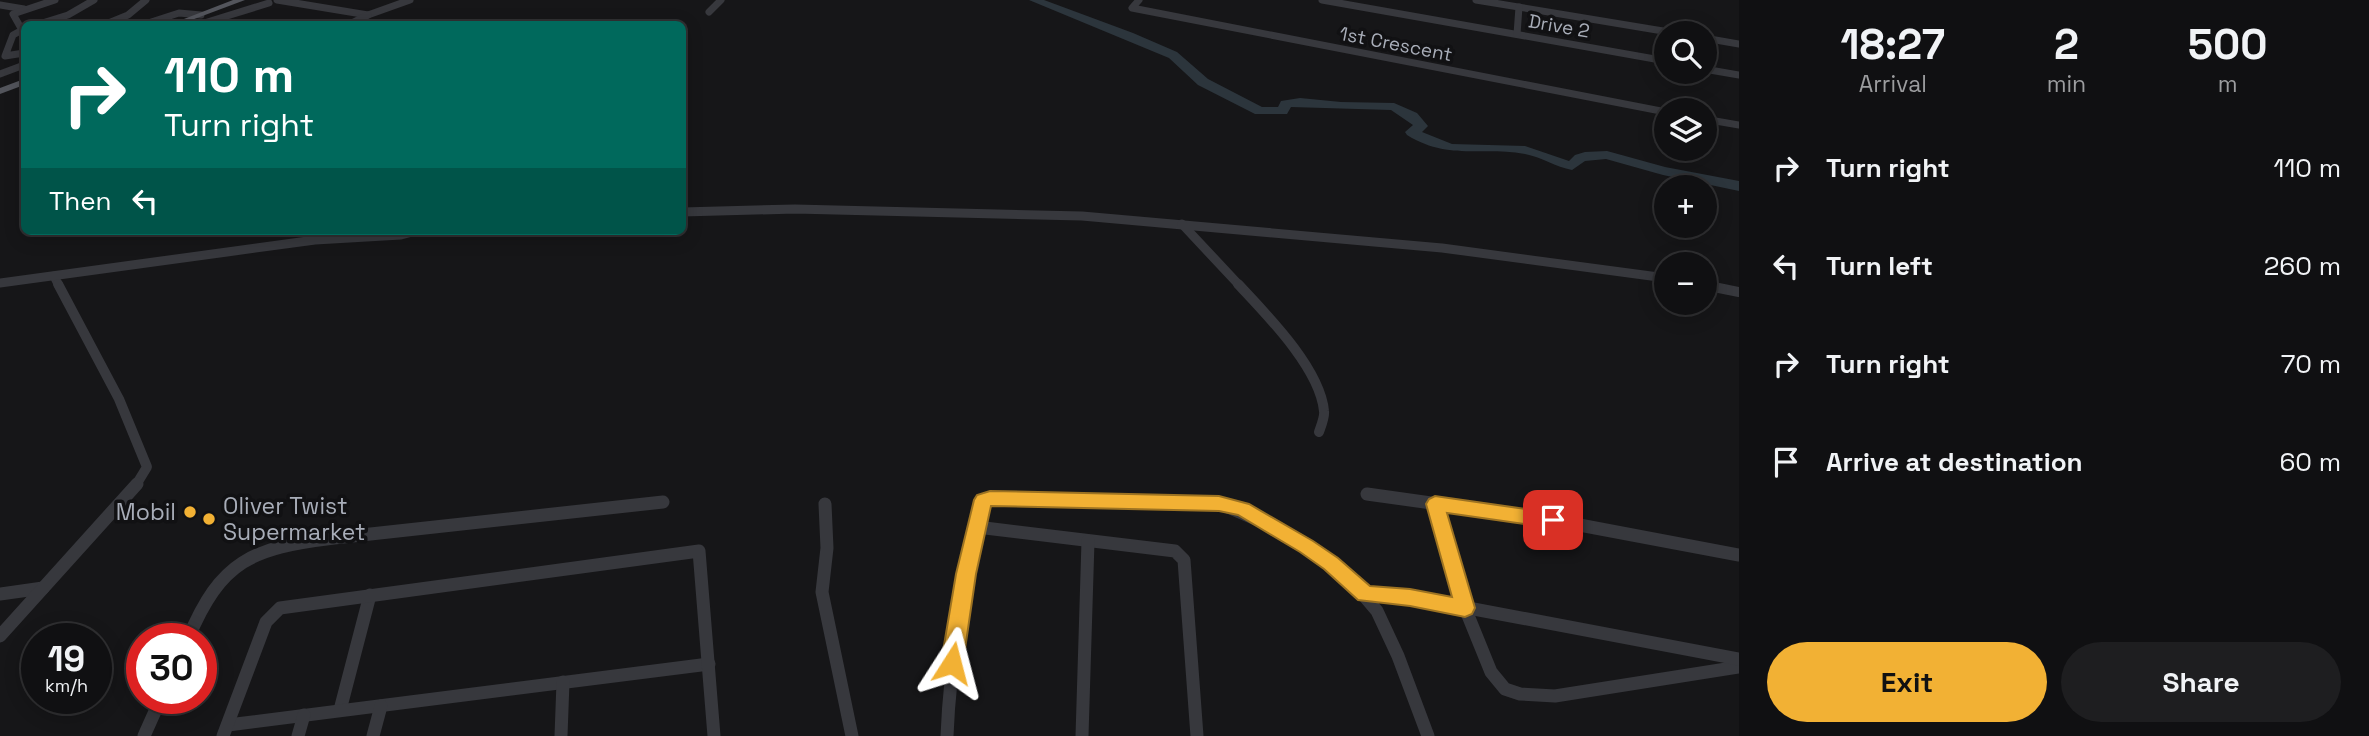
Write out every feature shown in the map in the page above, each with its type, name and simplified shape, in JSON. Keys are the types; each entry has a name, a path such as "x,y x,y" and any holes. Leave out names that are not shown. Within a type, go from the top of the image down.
{"main road":[{"path":"201,20 241,0"},
{"path":"0,91 21,83"}],"street":[{"path":"21,26 13,14 55,0"},
{"path":"48,21 68,15 94,0"},
{"path":"113,21 128,15 146,0"},
{"path":"154,21 179,13 201,20 277,0 368,15"},
{"path":"356,21 410,0"},
{"path":"709,12 722,0"},
{"name":"1st Crescent","path":"1139,0 1132,8 1654,110"},
{"name":"Drive 2","path":"1322,0 1654,59"},
{"path":"1476,0 1654,30"},
{"path":"0,5 26,9"},
{"path":"1517,34 1518,7"},
{"path":"21,30 13,35 5,57 21,54"},
{"path":"1717,40 1739,44"},
{"path":"0,74 21,66"},
{"path":"1717,71 1739,75"},
{"path":"1717,121 1739,125"},
{"path":"686,212 940,210 1071,215 1442,248 1654,276"},
{"path":"1182,224 1259,308 1315,381 1325,406 1325,425 1319,432"},
{"path":"0,283 315,240 393,235"},
{"path":"0,636 135,488 147,467 119,399 54,276"},
{"path":"1717,288 1739,292"},
{"path":"1367,494 1553,520 1739,555"},
{"path":"947,736 952,663 966,574 983,500 990,498 1219,503 1243,509 1306,546 1365,594 1381,620 1428,736"},
{"path":"195,623 201,608 225,577 245,559 281,547 463,523 663,502"},
{"path":"1435,504 1465,608 1496,682 1520,694 1555,696 1739,667"},
{"path":"825,505 827,548 822,592 852,736"},
{"path":"977,527 1175,551 1184,560 1197,736"},
{"path":"1082,736 1088,541"},
{"path":"225,731 266,622 272,613 289,606 699,551 714,736"},
{"path":"0,594 43,588"},
{"path":"1365,594 1410,597 1739,659"},
{"path":"341,710 370,595"},
{"path":"225,731 304,715 709,664"},
{"path":"561,736 563,682"},
{"path":"373,736 381,706"},
{"path":"144,736 154,714"},
{"path":"298,736 304,715"}],"waterway":[{"path":"1034,0 1129,35 1173,55 1203,82 1260,111 1282,111 1286,104 1300,102 1341,106 1384,105 1403,110 1412,116 1421,126 1412,132 1438,145 1466,149 1525,150 1572,166 1580,158 1607,155 1663,171 1739,186"}],"place":[{"name":"Mobil","path":"190,512"},
{"name":"Oliver Twist Supermarket","path":"209,519"}],"route":[{"path":"952,663 966,574 983,500 990,498 1219,503 1243,509 1306,546 1365,594 1410,597 1465,608 1435,504 1553,520"}]}
